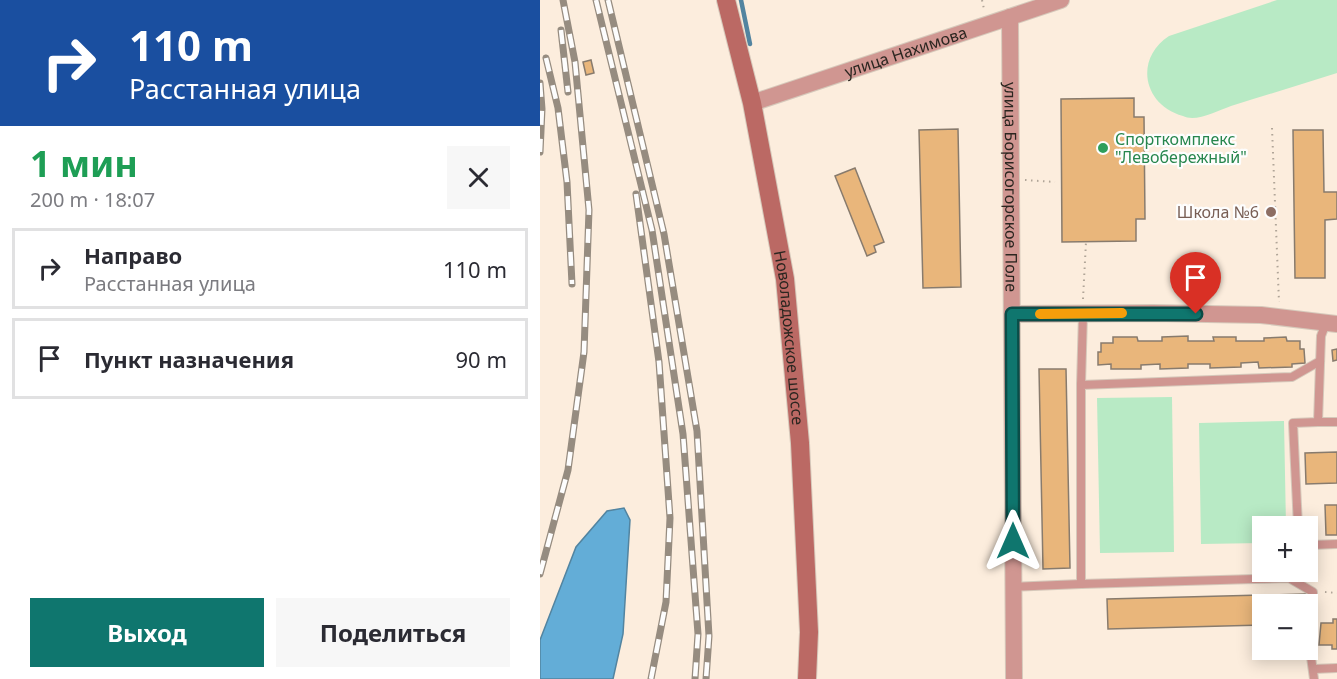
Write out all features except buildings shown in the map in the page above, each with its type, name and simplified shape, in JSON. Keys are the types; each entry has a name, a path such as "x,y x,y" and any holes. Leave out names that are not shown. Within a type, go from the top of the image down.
{"main road":[{"name":"Новоладожское шоссе","path":"726,0 752,103 788,302 801,455 809,632 807,679"}],"street":[{"name":"улица Нахимова","path":"752,103 1061,0"},
{"name":"улица Борисогорское Поле","path":"1010,17 1014,679"},
{"path":"1012,314 1083,307 1165,313 1282,316 1332,323"}],"lane":[{"path":"1081,584 1083,307"},
{"path":"1318,422 1321,336 1332,323"},
{"path":"1081,385 1292,377 1320,361"},
{"path":"1298,516 1293,423 1337,422"},
{"path":"1318,543 1337,544"},
{"path":"1013,587 1289,578 1313,592 1311,657 1314,679"},
{"path":"1314,669 1337,668"}],"path":[{"path":"1272,128 1282,316"},
{"path":"1011,179 1055,182"},
{"path":"1083,307 1086,242"},
{"path":"1312,582 1313,592"}],"green space":[{"path":"1277,0 1337,0 1337,73 1197,118 1169,110 1159,102 1148,80 1148,69 1151,57 1158,46 1169,36"},
{"path":"1172,397 1174,552 1100,553 1097,398"},
{"path":"1284,421 1286,516 1252,516 1252,543 1201,544 1199,423"}],"water":[{"path":"624,508 630,520 623,634 613,679 540,679 540,640 576,547 607,511"}],"waterway":[{"path":"741,0 750,44"}],"railway":[{"path":"540,574 568,470 584,352 589,210 575,62 563,0"},
{"path":"596,0 652,230 683,434 698,634 695,679"},
{"path":"608,0 664,234 697,431 709,636 706,679"},
{"path":"561,30 568,92"},
{"path":"546,58 558,108 567,182 572,284"},
{"path":"540,83 542,109 540,152"},
{"path":"636,194 659,362 670,518 666,602 651,679"}],"slow traffic":[{"path":"1040,314 1122,313"}],"place":[{"name":"Спорткомплекс \"Левобережный\"","path":"1103,148"},
{"name":"Школа №6","path":"1271,212"}],"route":[{"path":"1013,541 1012,314 1196,314"}]}
